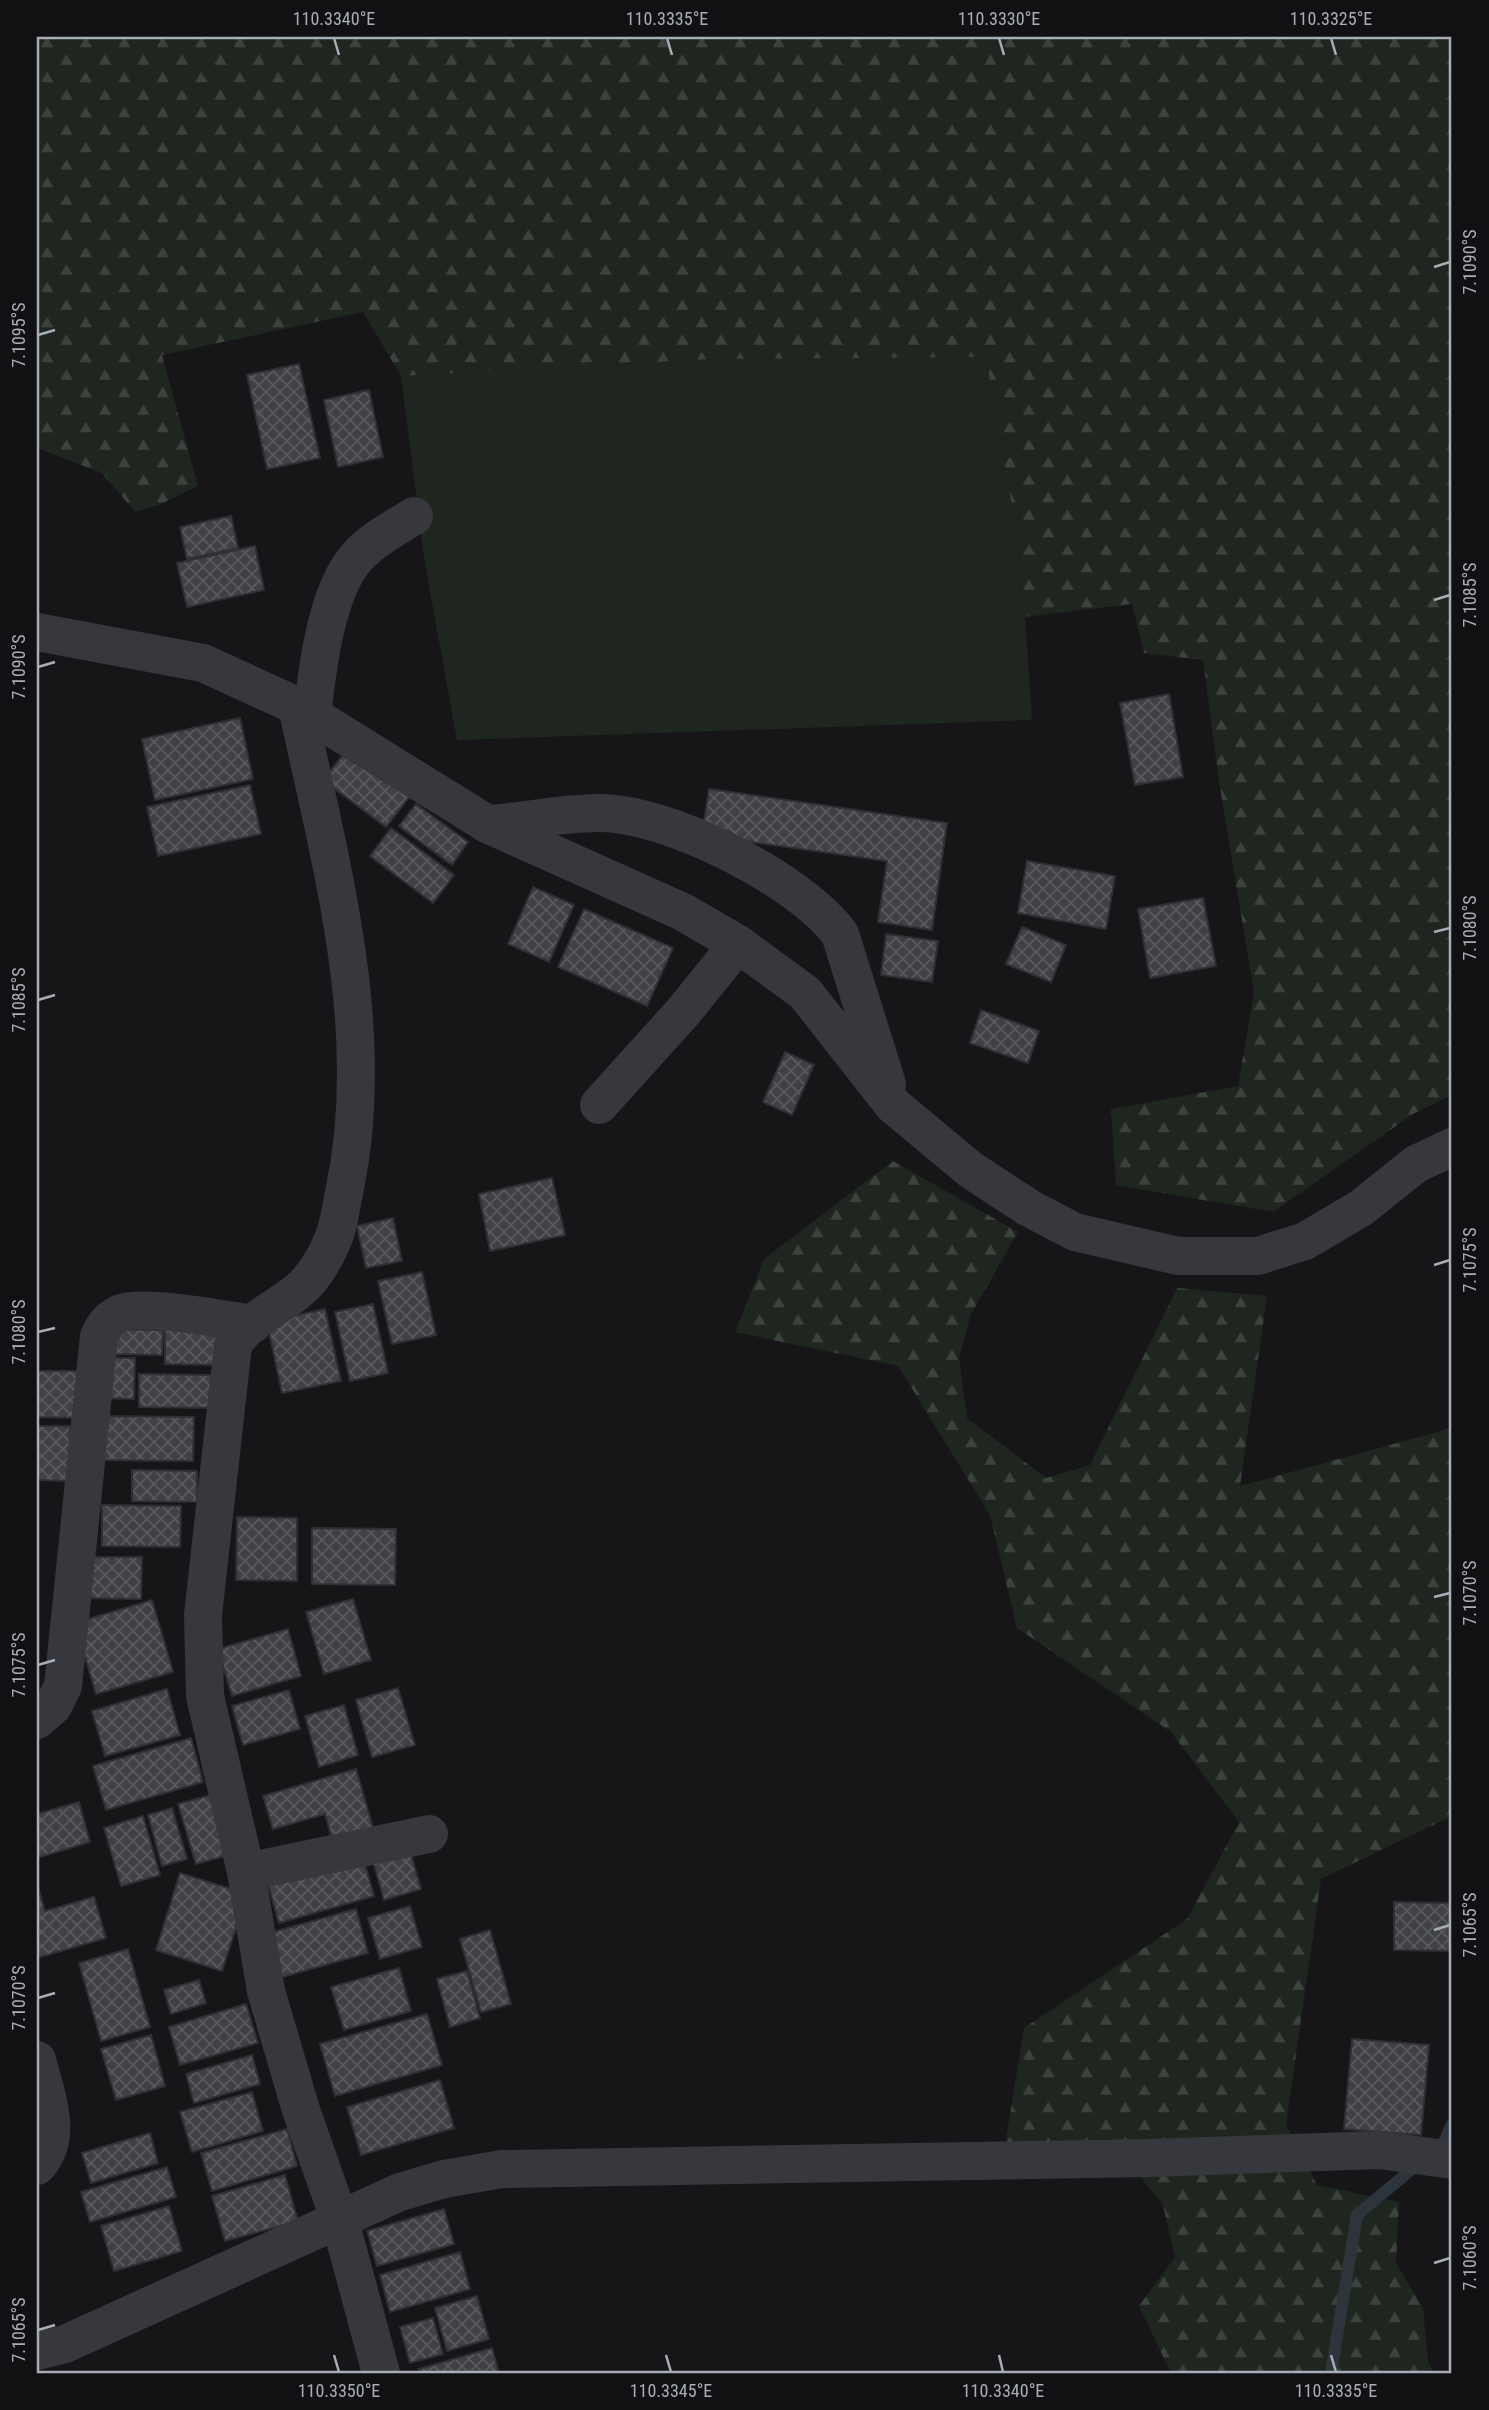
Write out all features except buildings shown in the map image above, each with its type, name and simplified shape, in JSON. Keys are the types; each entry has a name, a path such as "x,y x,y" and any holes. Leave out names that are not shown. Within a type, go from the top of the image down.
{"street":[{"path":"381,2373 340,2221 301,2110 266,1991 246,1872 205,1696 202,1657 203,1615 226,1426 230,1358 240,1334 298,1291 314,1275 333,1242 352,1154 357,1103 355,1031 338,897 305,711 328,622 348,569 365,548 414,516"},
{"path":"37,632 202,663 305,711 489,825 683,912 738,944 806,993 893,1105 971,1170 1029,1208 1074,1231 1178,1256 1258,1256 1305,1241 1361,1208 1416,1164 1452,1147"},
{"path":"489,825 599,813 651,821 740,857 780,880 825,914 840,934 893,1105"},
{"path":"598,1105 683,1012 738,944"},
{"path":"37,1720 53,1706 63,1686 99,1336 104,1325 120,1313 142,1311 253,1324"},
{"path":"246,1872 429,1834"},
{"path":"37,2060 48,2101 51,2132 48,2155 37,2166"},
{"path":"37,2351 65,2344 400,2192 444,2179 502,2169 594,2165 1150,2158 1380,2150 1452,2160"}],"green space":[{"path":"37,37 1452,37 1452,1095 1413,1114 1273,1212 1116,1185 1111,1109 1238,1086 1254,992 1219,781 1203,660 1144,653 1132,604 1024,617 1021,558 986,357 712,359 401,376 363,312 162,355 198,486 159,505 135,512 102,473 37,448"},
{"path":"987,357 1021,558 1032,720 457,740 425,564 401,376 712,359"},
{"path":"893,1161 1018,1232 971,1314 959,1358 967,1418 1046,1478 1090,1465 1177,1288 1267,1296 1240,1486 1452,1428 1452,1816 1321,1879 1286,2125 1317,2185 1399,2202 1396,2263 1423,2308 1428,2361 1434,2373 1171,2373 1139,2306 1175,2257 1163,2205 1110,2139 1005,2146 1024,2028 1187,1919 1239,1822 1171,1732 1017,1628 990,1515 898,1366 735,1332 764,1259"}],"waterway":[{"path":"1435,2150 1444,2142 1452,2124"},
{"path":"1331,2373 1357,2215 1418,2164"}]}
